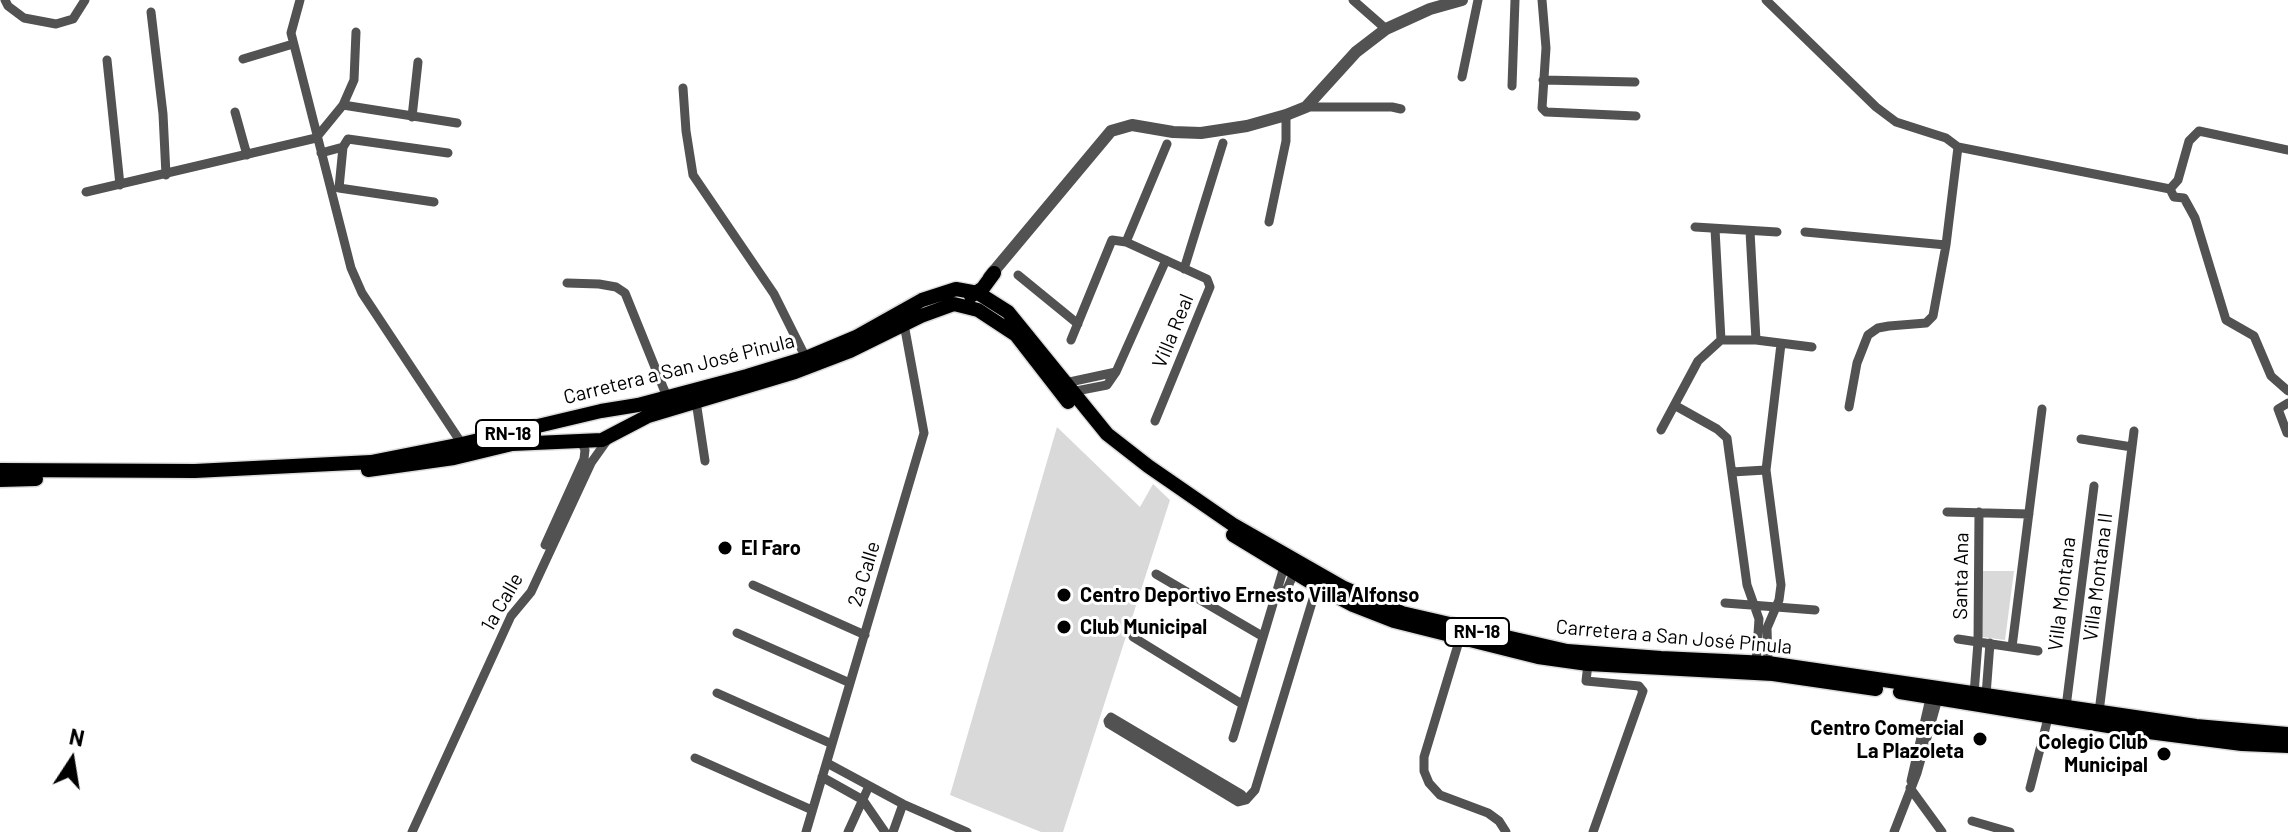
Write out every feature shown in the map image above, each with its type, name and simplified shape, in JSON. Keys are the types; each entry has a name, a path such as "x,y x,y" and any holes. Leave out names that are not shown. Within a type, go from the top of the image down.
{"main road":[{"path":"921,316 928,306 978,293 994,274"},
{"name":"Carretera a San José Pinula","path":"0,480 196,479 392,467 454,458 512,444 536,441 582,443 611,437 648,416 795,372 850,351 897,324 922,300 956,289 978,293 1000,306 1022,327 1107,434 1148,466 1232,524 1344,588 1402,613 1567,651 1762,663 1935,693 2048,718 2242,744 2288,746"},
{"name":"Carretera a San José Pinula","path":"0,470 163,472 371,462 667,397 806,358 856,337 950,305 963,305 978,310 1016,335 1102,442 1289,574 1394,621 1538,657 1588,664 1773,674 1935,693 1980,695 2241,732 2288,734"},
{"path":"604,410 614,421 611,437"},
{"path":"575,417 571,431 582,443"},
{"path":"392,467 397,462 458,450 462,444"}],"street":[{"path":"5,0 24,18 56,24 73,19 85,0"},
{"path":"300,0 291,26 293,44 351,268 362,293 462,444"},
{"path":"1353,0 1386,29"},
{"path":"1306,107 1356,52 1386,29 1430,9 1460,0"},
{"path":"1462,77 1478,0"},
{"path":"1512,86 1515,0"},
{"path":"1542,0 1546,48 1542,108 1546,112 1636,116"},
{"path":"1766,0 1876,107 1896,122 1946,138 1958,147 2170,189"},
{"path":"151,12 163,114 166,175"},
{"path":"86,192 316,138 343,105 354,80 356,32"},
{"path":"243,59 293,44"},
{"path":"107,60 120,185"},
{"path":"412,117 418,62"},
{"path":"1543,80 1635,82"},
{"path":"683,88 693,175 774,294 806,358"},
{"path":"343,105 457,123"},
{"path":"956,289 977,284 994,274 1099,143 1115,129 1132,125 1201,133 1247,126 1306,107 1401,109"},
{"path":"235,112 247,155"},
{"path":"1269,222 1286,141 1286,115"},
{"path":"2170,189 2178,180 2189,141 2199,131 2288,150"},
{"path":"434,202 339,188 343,152 348,139 448,153"},
{"name":"Villa Real","path":"1184,269 1223,143"},
{"path":"1071,340 1112,240 1126,242 1167,144"},
{"path":"1849,407 1857,363 1868,335 1878,328 1926,323 1933,316 1946,245 1958,147"},
{"path":"322,157 343,152"},
{"path":"2170,189 2174,197 2184,198 2195,218 2226,320 2254,336 2271,376 2288,391"},
{"path":"1695,227 1777,232"},
{"path":"1715,229 1721,340"},
{"path":"1750,231 1756,340"},
{"path":"1805,232 1946,245"},
{"name":"Villa Real","path":"1126,242 1207,279 1210,287 1155,421"},
{"name":"Villa Real","path":"1068,388 1107,385 1116,372 1166,260"},
{"path":"994,274 993,291 1000,306"},
{"path":"1018,275 1078,324"},
{"path":"567,283 607,285 625,293 667,397"},
{"name":"2a Calle","path":"806,832 827,763 827,742 924,433 897,324"},
{"path":"1661,430 1698,361 1721,340 1756,340 1812,347"},
{"path":"1762,663 1767,628 1781,593 1766,470 1781,344"},
{"path":"696,401 705,461"},
{"path":"2287,433 2278,409 2288,403"},
{"path":"1676,406 1723,433 1729,445 1747,585 1759,619 1762,663"},
{"path":"2012,647 2042,409"},
{"name":"Villa Montana II","path":"2099,712 2134,431"},
{"name":"1a Calle","path":"412,832 511,616 531,592 591,463 611,437"},
{"path":"2081,439 2132,447"},
{"path":"545,545 584,459 582,443"},
{"path":"1732,472 1766,470"},
{"name":"Villa Montana","path":"2066,707 2094,486"},
{"path":"1947,512 1979,512"},
{"name":"Santa Ana","path":"1980,695 1976,676 1979,512 2029,514"},
{"path":"1156,574 1262,636"},
{"path":"1233,738 1278,582 1289,574"},
{"path":"1276,595 1287,589 1289,574"},
{"path":"753,585 860,632"},
{"path":"1155,747 1241,794 1246,800 1255,790 1317,586"},
{"path":"1725,603 1815,610"},
{"path":"737,633 846,681"},
{"path":"1133,637 1242,704"},
{"path":"1460,638 1424,757 1425,774 1440,795 1488,813 1502,824 1506,832"},
{"name":"Santa Ana","path":"1958,639 2038,651"},
{"name":"Santa Ana","path":"1980,695 1987,677 1990,643"},
{"path":"1588,664 1586,681 1639,686 1643,689 1593,832"},
{"path":"1976,676 1987,677"},
{"path":"717,693 827,742"},
{"path":"1895,832 1935,693"},
{"path":"2030,788 2048,718"},
{"path":"695,758 812,810"},
{"path":"827,763 903,804 967,832"},
{"path":"822,777 863,800 885,832"},
{"path":"848,832 869,786"},
{"path":"1910,788 1942,832"},
{"path":"893,832 903,804"},
{"path":"1972,821 2010,832"}],"shaded area":[{"name":"Club Municipal","path":"1057,427 1140,507 1153,484 1170,500 1063,832 1041,832 950,795"},
{"path":"1983,571 2014,571 2005,640 1982,637"}],"place":[{"name":"El Faro","path":"725,548"},
{"name":"Centro Deportivo Ernesto Villa Alfonso","path":"1064,595"},
{"name":"Club Municipal","path":"1064,627"},
{"name":"Centro Comercial La Plazoleta","path":"1980,739"},
{"name":"Colegio Club Municipal","path":"2164,754"}]}
